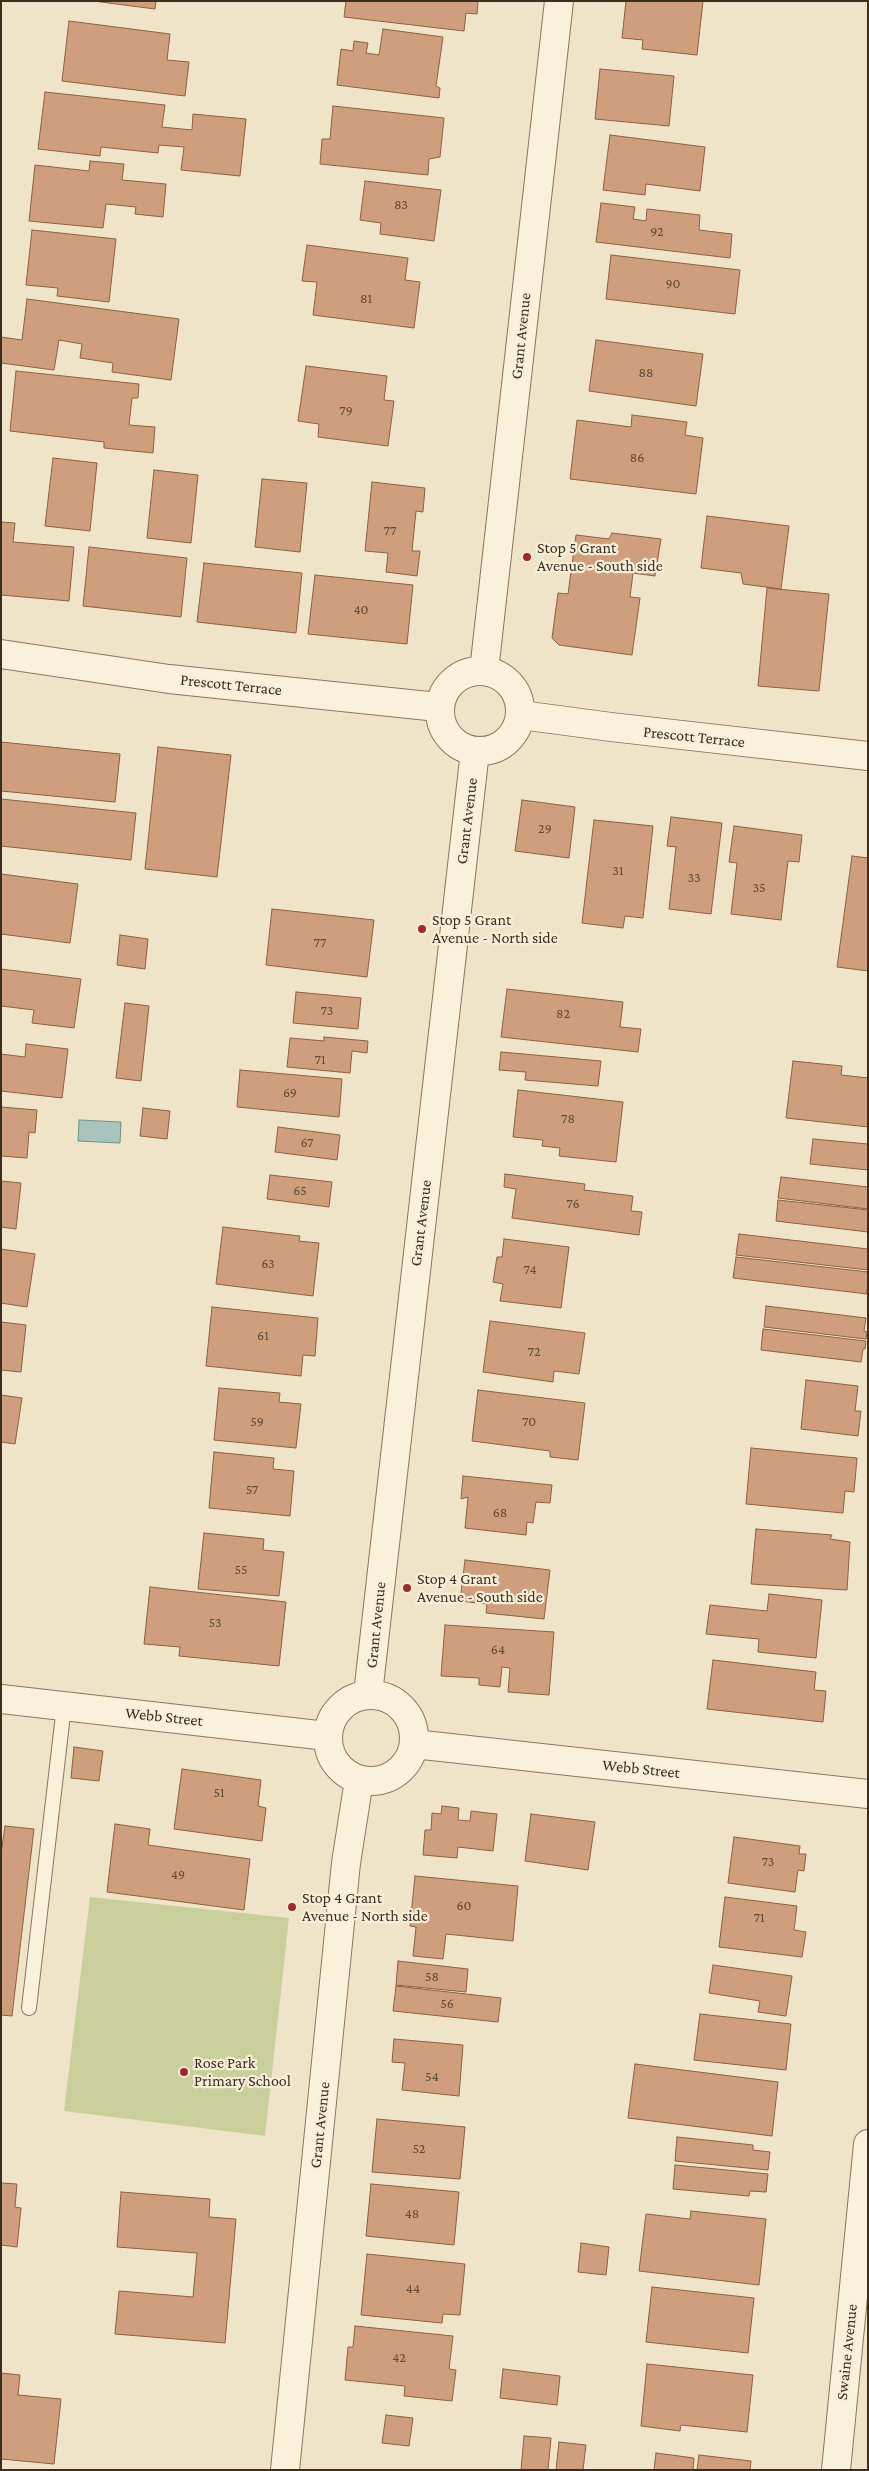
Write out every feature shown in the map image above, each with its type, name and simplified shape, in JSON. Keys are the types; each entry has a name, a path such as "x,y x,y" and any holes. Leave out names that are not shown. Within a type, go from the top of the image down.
{"street":[{"name":"Grant Avenue","path":"484,671 559,1"},
{"name":"Prescott Terrace","path":"9,659 438,708"},
{"path":"484,671 497,675 508,683 516,695 521,715 511,737 500,746 487,751 475,752 462,748 451,739 443,728 438,708 446,689 457,679 469,673 484,671"},
{"name":"Prescott Terrace","path":"521,715 611,728 868,756"},
{"name":"Grant Avenue","path":"368,1694 475,752"},
{"path":"368,1694 382,1696 396,1702 407,1713 413,1727 414,1744 410,1758 401,1770 388,1778 373,1782 359,1780 345,1773 335,1762 329,1748 327,1736 331,1721 340,1708 352,1699 368,1694"},
{"name":"Webb Street","path":"1,1699 327,1736"},
{"name":"Webb Street","path":"414,1744 868,1794"},
{"name":"Grant Avenue","path":"285,2470 346,1863 359,1780"},
{"name":"Swaine Avenue","path":"836,2470 868,2144"}],"lane":[{"path":"29,2008 64,1706"}],"green space":[{"path":"90,1897 289,1918 265,2136 64,2111"}],"water":[{"path":"79,1120 121,1122 120,1143 78,1141"}],"building":[{"path":"93,1 156,1 155,9"},
{"path":"346,1 478,1 477,14 466,13 464,31 344,17"},
{"path":"626,1 703,1 697,55 642,49 643,40 622,38"},
{"path":"69,21 170,34 167,60 189,62 185,96 62,81"},
{"path":"383,29 443,37 436,86 440,88 439,98 337,85 341,49 353,51 354,41 368,43 366,53 379,55"},
{"path":"600,69 674,76 669,126 595,119"},
{"path":"45,92 165,105 162,127 192,130 193,114 246,119 240,176 181,170 184,147 159,145 158,153 101,147 100,156 38,149"},
{"path":"333,106 444,118 440,157 429,159 428,175 320,164 322,139 330,139"},
{"path":"610,135 705,147 700,191 646,184 645,195 603,190"},
{"path":"90,161 124,164 122,180 166,184 163,217 135,214 136,207 106,204 103,228 29,221 35,165 89,171"},
{"path":"365,181 441,190 434,241 380,234 381,223 360,220"},
{"path":"601,203 635,207 633,219 646,221 647,209 700,215 699,230 732,234 730,258 596,242"},
{"path":"32,230 116,239 109,302 57,296 58,288 26,285"},
{"path":"307,245 408,258 405,280 420,282 414,328 313,315 317,282 302,281"},
{"path":"611,255 740,270 735,314 606,299"},
{"path":"27,299 179,319 171,380 112,372 113,363 80,358 82,344 59,340 54,370 1,363 1,337 22,340"},
{"path":"596,340 703,354 696,406 589,391"},
{"path":"306,366 387,376 384,400 394,401 388,446 318,437 319,424 298,421"},
{"path":"16,371 139,384 138,398 132,398 129,425 155,427 153,453 104,448 104,442 10,431"},
{"path":"632,415 687,422 685,435 703,438 696,494 570,479 577,420 631,427"},
{"path":"53,458 97,463 90,531 45,526"},
{"path":"154,470 198,475 191,543 147,538"},
{"path":"262,479 307,483 300,552 255,547"},
{"path":"372,482 425,488 423,512 416,511 412,551 420,551 417,576 386,572 388,553 365,551"},
{"path":"707,516 789,526 781,589 743,584 741,573 701,568"},
{"path":"1,522 15,523 13,542 74,547 69,601 1,595"},
{"path":"612,533 661,539 655,576 633,573 630,597 640,598 632,655 559,645 552,638 558,593 568,594 576,535 609,539"},
{"path":"89,547 187,558 181,617 83,606"},
{"path":"204,563 302,573 296,633 197,622"},
{"path":"315,575 413,585 407,644 308,634"},
{"path":"767,588 829,594 819,691 758,686"},
{"path":"1,742 120,754 115,802 1,791"},
{"path":"158,747 231,755 217,877 145,869"},
{"path":"1,799 136,813 131,860 1,846"},
{"path":"522,800 575,807 569,858 515,851"},
{"path":"671,817 722,823 711,914 669,909 676,847 667,846"},
{"path":"594,820 653,826 643,918 625,916 623,928 582,923"},
{"path":"734,826 802,835 799,862 788,861 781,920 731,914 737,863 729,862"},
{"path":"852,856 868,858 868,971 837,967"},
{"path":"1,874 78,884 70,943 1,934"},
{"path":"272,909 374,920 367,977 266,965"},
{"path":"120,935 148,939 145,969 117,965"},
{"path":"1,969 81,979 74,1028 32,1023 34,1010 1,1006"},
{"path":"507,989 623,1002 620,1027 641,1029 638,1052 501,1037"},
{"path":"296,992 361,998 358,1029 293,1023"},
{"path":"125,1003 149,1006 141,1081 116,1078"},
{"path":"324,1037 368,1041 367,1053 352,1051 350,1073 287,1067 290,1038 324,1041"},
{"path":"26,1044 68,1049 62,1098 1,1091 1,1054 25,1057"},
{"path":"501,1052 601,1061 598,1086 525,1080 526,1072 499,1070"},
{"path":"793,1061 842,1066 841,1075 868,1078 868,1127 786,1118"},
{"path":"240,1070 342,1079 339,1117 237,1107"},
{"path":"518,1090 623,1102 616,1162 559,1156 560,1148 542,1146 543,1140 513,1137"},
{"path":"1,1107 37,1110 35,1133 29,1132 27,1158 1,1156"},
{"path":"143,1108 170,1111 167,1139 140,1136"},
{"path":"278,1127 340,1135 337,1160 275,1152"},
{"path":"813,1139 868,1144 868,1170 810,1164"},
{"path":"505,1174 585,1184 584,1190 633,1196 631,1211 642,1212 639,1235 512,1218 516,1189 504,1187"},
{"path":"270,1175 332,1182 329,1207 267,1199"},
{"path":"781,1177 868,1187 868,1209 778,1198"},
{"path":"1,1181 21,1183 16,1229 1,1227"},
{"path":"778,1200 868,1210 868,1232 776,1221"},
{"path":"223,1227 300,1236 299,1241 319,1243 313,1296 216,1284"},
{"path":"739,1234 868,1249 868,1270 736,1255"},
{"path":"504,1239 569,1247 561,1308 500,1301 503,1284 493,1282 497,1257 502,1257"},
{"path":"1,1249 35,1254 27,1307 1,1303"},
{"path":"736,1257 868,1272 867,1294 733,1278"},
{"path":"766,1306 866,1318 864,1331 867,1332 866,1339 764,1327"},
{"path":"212,1307 318,1318 315,1356 303,1355 301,1376 206,1366"},
{"path":"490,1321 585,1333 579,1374 554,1371 553,1382 483,1372"},
{"path":"1,1322 26,1325 21,1372 1,1370"},
{"path":"763,1329 866,1341 865,1349 863,1349 861,1362 761,1350"},
{"path":"806,1380 858,1386 855,1411 861,1411 858,1436 801,1429"},
{"path":"219,1388 280,1393 279,1402 301,1404 296,1448 214,1440"},
{"path":"478,1390 585,1403 578,1460 550,1457 550,1451 472,1441"},
{"path":"1,1395 22,1398 15,1444 1,1442"},
{"path":"751,1448 857,1458 854,1492 845,1491 843,1513 746,1504"},
{"path":"214,1452 274,1458 273,1469 294,1471 290,1516 209,1508"},
{"path":"463,1476 552,1485 550,1503 536,1502 533,1523 527,1522 526,1535 465,1528 468,1497 461,1499"},
{"path":"756,1529 832,1535 830,1539 850,1542 847,1590 751,1584"},
{"path":"204,1533 264,1539 263,1550 284,1552 279,1596 198,1589"},
{"path":"465,1560 550,1570 544,1619 486,1613 487,1604 460,1601"},
{"path":"150,1587 286,1602 279,1666 179,1656 180,1647 144,1644"},
{"path":"769,1594 822,1600 816,1658 758,1652 759,1639 706,1634 710,1605 767,1611"},
{"path":"445,1625 554,1632 549,1695 508,1692 510,1668 502,1667 500,1687 479,1685 479,1678 441,1676"},
{"path":"713,1660 816,1672 814,1690 826,1691 823,1722 707,1709"},
{"path":"74,1747 103,1751 99,1781 71,1778"},
{"path":"182,1769 261,1780 258,1806 266,1808 262,1841 174,1829"},
{"path":"442,1806 459,1808 458,1820 470,1821 471,1811 497,1814 493,1851 458,1847 457,1858 423,1855 425,1830 431,1830 432,1813 441,1814"},
{"path":"531,1814 595,1822 588,1870 525,1861"},
{"path":"115,1824 150,1829 148,1845 250,1859 244,1910 107,1892"},
{"path":"5,1826 34,1829 12,2016 1,2015 1,1854"},
{"path":"734,1837 800,1846 799,1854 806,1854 804,1871 798,1870 795,1892 728,1883"},
{"path":"415,1876 518,1886 513,1941 446,1934 443,1959 413,1956 416,1927 410,1926"},
{"path":"725,1897 797,1906 794,1930 806,1932 802,1957 719,1947"},
{"path":"398,1961 468,1969 466,1992 396,1985"},
{"path":"713,1965 792,1976 786,2016 758,2012 760,2001 709,1993"},
{"path":"396,1986 501,1998 498,2022 393,2011"},
{"path":"700,2014 791,2024 786,2070 694,2060"},
{"path":"394,2039 463,2045 459,2096 402,2090 405,2063 392,2062"},
{"path":"635,2064 778,2082 772,2136 628,2118"},
{"path":"377,2119 465,2127 460,2179 372,2172"},
{"path":"677,2137 753,2145 753,2150 770,2152 768,2170 675,2161"},
{"path":"675,2165 768,2174 766,2192 750,2191 749,2196 673,2189"},
{"path":"1,2183 17,2184 15,2207 21,2208 17,2247 1,2245"},
{"path":"371,2184 459,2192 454,2245 366,2236"},
{"path":"121,2192 210,2199 209,2217 236,2219 225,2343 115,2334 119,2291 193,2297 197,2253 117,2247"},
{"path":"691,2211 766,2219 759,2285 639,2271 646,2214 690,2219"},
{"path":"581,2243 609,2247 606,2275 578,2272"},
{"path":"367,2254 465,2264 460,2315 443,2314 442,2323 361,2315"},
{"path":"652,2287 754,2298 748,2353 646,2342"},
{"path":"355,2326 453,2336 449,2369 456,2370 452,2401 404,2396 405,2386 345,2380 348,2347 353,2347"},
{"path":"647,2364 753,2375 747,2432 681,2425 680,2431 641,2426"},
{"path":"503,2369 560,2376 557,2405 500,2398"},
{"path":"1,2373 20,2375 18,2395 61,2399 54,2464 1,2459"},
{"path":"386,2415 413,2418 409,2446 382,2443"},
{"path":"524,2436 551,2438 548,2470 521,2470"},
{"path":"559,2442 586,2445 583,2470 556,2470"},
{"path":"656,2453 694,2458 693,2470 654,2470"},
{"path":"699,2455 751,2461 750,2470 697,2470"}],"place":[{"name":"Stop 5 Grant Avenue - South side","path":"527,557"},
{"name":"Stop 5 Grant Avenue - North side","path":"422,929"},
{"name":"Stop 4 Grant Avenue - South side","path":"407,1588"},
{"name":"Stop 4 Grant Avenue - North side","path":"292,1907"},
{"name":"Rose Park Primary School","path":"184,2072"}]}
